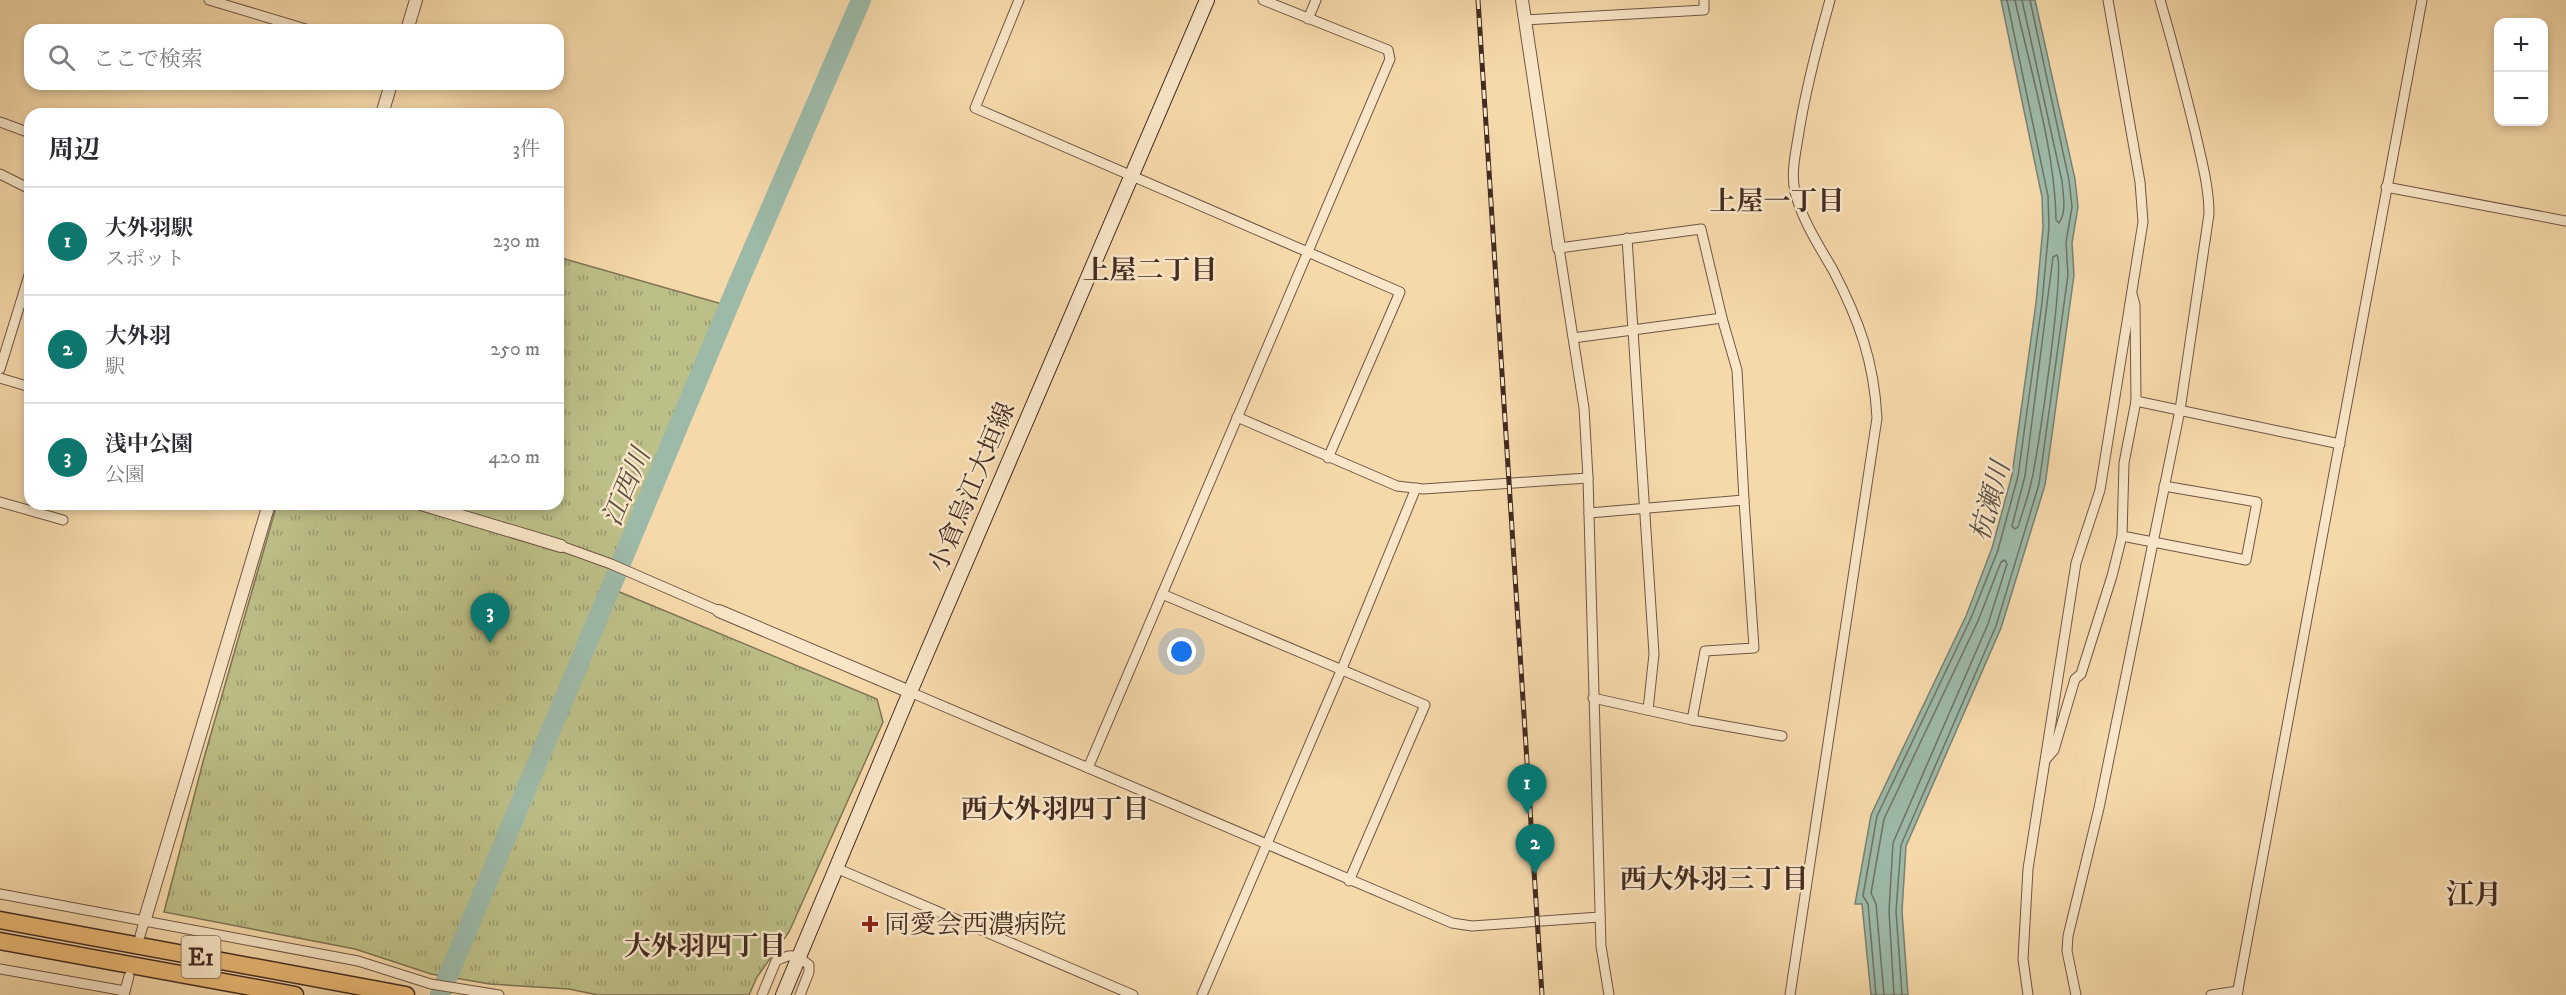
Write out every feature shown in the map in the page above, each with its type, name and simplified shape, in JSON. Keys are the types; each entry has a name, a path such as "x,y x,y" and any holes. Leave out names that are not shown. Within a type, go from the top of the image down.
{"highway":[{"name":"E1","path":"0,920 404,994"},
{"name":"E1","path":"0,941 295,995"}],"main road":[{"name":"小倉烏江大垣線","path":"783,995 910,692 1207,0"}],"street":[{"path":"209,0 289,24"},
{"path":"409,24 416,0"},
{"path":"1019,0 975,108 1400,292 1328,458"},
{"path":"1088,768 1390,59 1388,50 1263,0"},
{"path":"1308,19 1316,0"},
{"path":"1522,0 1584,408 1601,946 1609,995"},
{"path":"1524,21 1704,9 1704,0"},
{"path":"1790,995 1877,418 1875,382 1862,333 1836,276 1800,210 1794,191 1792,172 1800,120 1812,62 1830,0"},
{"path":"2028,995 2023,959 2023,929 2028,869 2076,563 2100,490 2143,222 2140,182 2108,0"},
{"path":"2076,995 2067,951 2068,936 2098,808 2180,410 2209,214 2209,199 2180,67 2160,0"},
{"path":"2211,995 2237,993 2422,0"},
{"path":"384,108 389,90"},
{"path":"0,122 24,131"},
{"path":"0,174 24,186"},
{"path":"2386,187 2566,221"},
{"path":"1559,248 1701,230 1737,370 1754,648 1705,651 1692,720"},
{"path":"1627,238 1654,654 1648,710"},
{"path":"2046,759 2054,750 2122,537 2124,463 2136,401 2135,305 2131,290"},
{"path":"0,369 24,291"},
{"path":"1572,338 1722,318"},
{"path":"0,378 24,385"},
{"path":"2136,401 2340,444"},
{"path":"1237,417 1397,486 1416,488 1467,486 1588,478"},
{"path":"2122,537 2246,560 2257,502 2164,486"},
{"path":"1202,995 1416,488"},
{"path":"1589,513 1744,500"},
{"path":"0,502 24,509"},
{"path":"28,510 63,520"},
{"path":"140,936 267,510"},
{"path":"441,510 561,546 611,564 1452,923 1472,926 1600,918"},
{"path":"1162,594 1425,705 1349,880"},
{"path":"1593,698 1692,720 1782,735"},
{"path":"836,868 1133,995"},
{"path":"0,894 358,961 431,984 499,995"},
{"path":"762,995 776,961 789,954 799,956 809,965 809,972 800,995"},
{"path":"0,969 125,993 129,976"}],"green space":[{"path":"564,259 729,306 610,588 877,699 883,722 789,932 757,977 749,995 598,995 569,989 490,984 431,974 355,949 164,912 204,758 275,510 564,510"}],"water":[{"path":"2001,0 2035,0 2075,179 2078,207 2072,243 2074,275 2045,485 2001,628 1906,846 1902,911 1908,995 1871,995 1862,904 1855,904 1871,815 1966,616 1992,548 2012,475 2036,303 2043,227 2042,197"}],"waterway":[{"name":"江西川","path":"440,995 737,286 861,0"}],"railway":[{"path":"1478,0 1542,995"}],"place":[{"name":"浅中公園","path":"490,643"},
{"name":"大外羽駅","path":"1527,814"},
{"name":"大外羽","path":"1535,874"},
{"name":"同愛会西濃病院","path":"870,924"}],"district":[{"name":"上屋一丁目","path":"1777,201"},
{"name":"上屋二丁目","path":"1150,270"},
{"name":"西大外羽四丁目","path":"1055,809"},
{"name":"西大外羽三丁目","path":"1714,879"},
{"name":"江月","path":"2474,894"},
{"name":"大外羽四丁目","path":"705,946"}],"water label":[{"name":"杭瀬川","path":"1990,501"}]}
